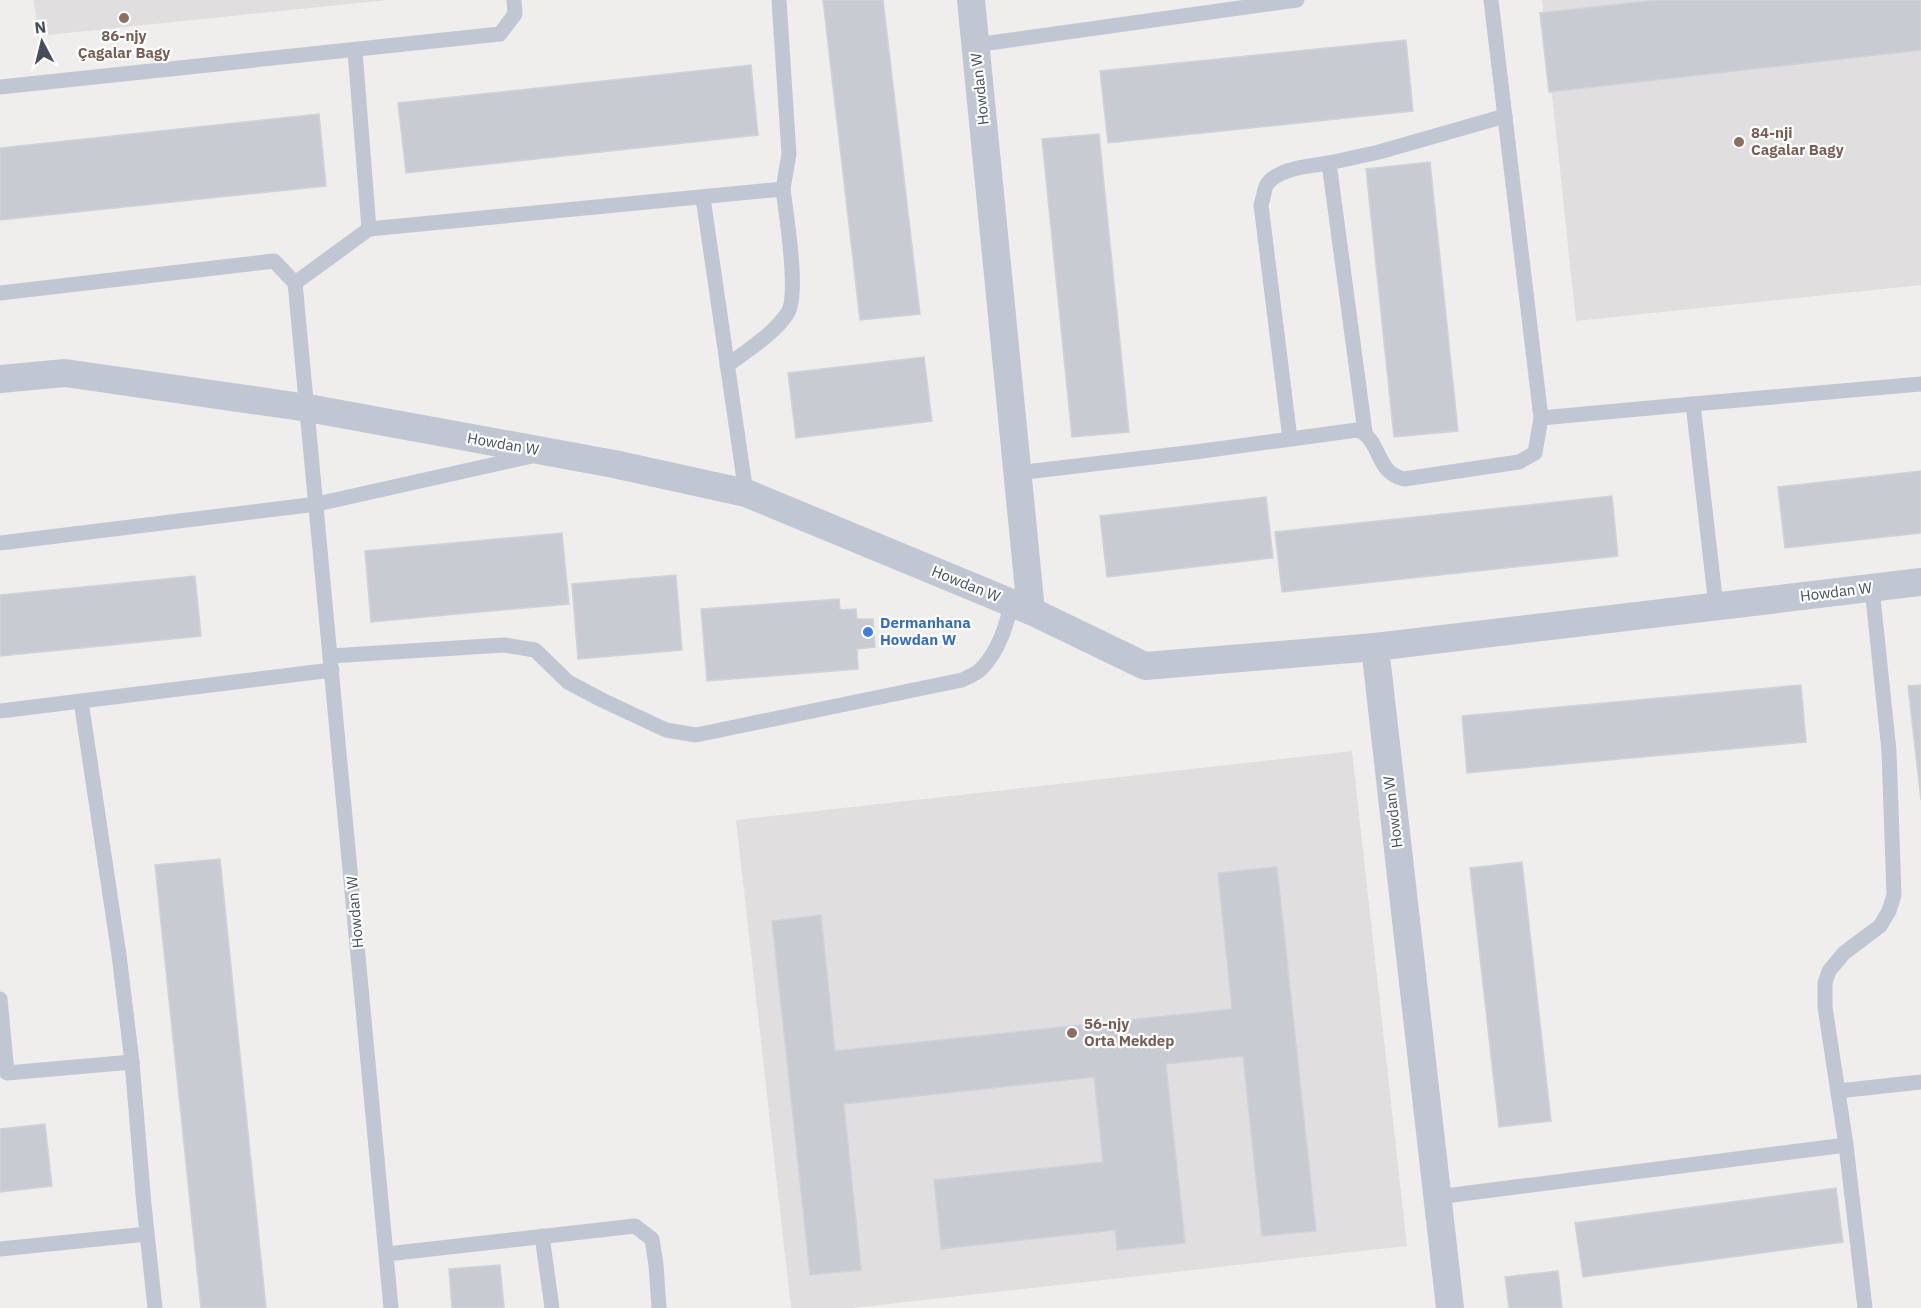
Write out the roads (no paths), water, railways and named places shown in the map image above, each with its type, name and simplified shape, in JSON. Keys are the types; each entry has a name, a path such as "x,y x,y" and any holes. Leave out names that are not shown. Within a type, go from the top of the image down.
{"street":[{"name":"Howdan W","path":"0,379 65,373 308,408 550,452 746,493 1021,607 1017,473 971,0"},
{"name":"Howdan W","path":"1450,1308 1375,647 1921,582"},
{"path":"1021,607 1145,666 1375,647"}],"lane":[{"path":"0,87 500,34 515,14 514,0"},
{"path":"727,366 777,326 789,312 793,291 783,189 789,154 779,0"},
{"path":"1179,0 1182,16"},
{"path":"975,45 1297,0"},
{"path":"1329,163 1334,185 1365,432 1376,448 1386,470 1395,477 1404,478 1519,462 1529,458 1535,453 1541,418 1491,0"},
{"path":"355,51 369,229"},
{"path":"1290,439 1262,205 1266,186 1274,176 1294,170 1379,152 1505,116"},
{"path":"0,293 274,261 295,283 369,229 783,189"},
{"path":"703,198 746,493"},
{"name":"Howdan W","path":"295,283 391,1308"},
{"path":"1541,418 1921,384"},
{"path":"1694,404 1716,606"},
{"path":"1017,473 1357,430 1365,432"},
{"path":"0,543 317,504 550,452"},
{"path":"1865,1308 1846,1144 1825,1007 1825,983 1829,971 1844,953 1880,926 1889,911 1894,895 1889,751 1872,588"},
{"path":"0,711 331,663 504,645 534,650 568,682 666,730 696,735 962,680 981,670 1021,607"},
{"path":"81,701 119,955 132,1062 155,1308"},
{"path":"0,999 4,1073 132,1062"},
{"path":"1838,1091 1921,1082"},
{"path":"1437,1197 1846,1144"},
{"path":"387,1254 635,1226 652,1239 659,1308"},
{"path":"0,1249 147,1234"},
{"path":"542,1236 552,1308"}],"place":[{"name":"86-njy Çagalar Bagy","path":"124,18"},
{"name":"84-nji Cagalar Bagy","path":"1739,142"},
{"name":"Dermanhana Howdan W","path":"868,632"},
{"name":"56-njy Orta Mekdep","path":"1072,1033"}]}
